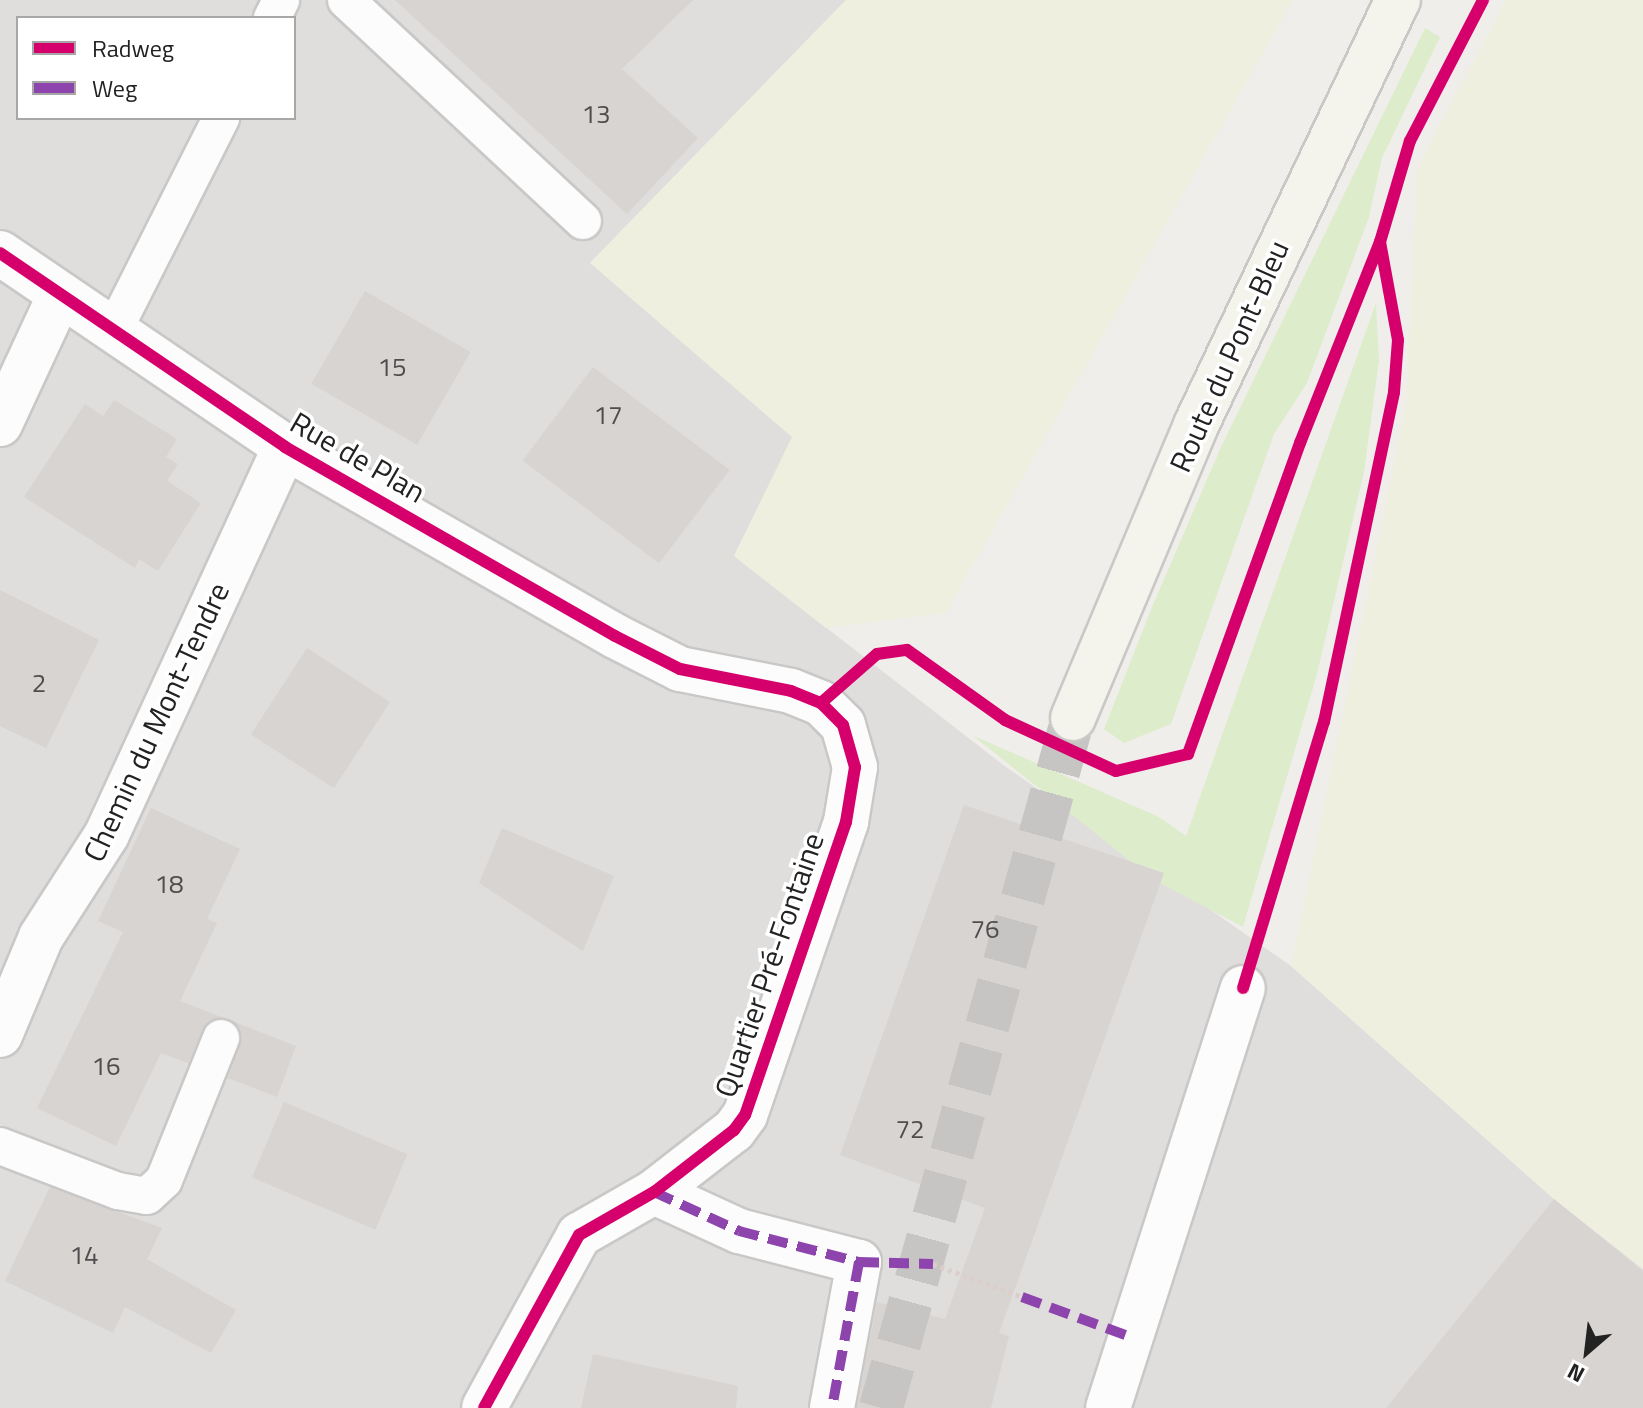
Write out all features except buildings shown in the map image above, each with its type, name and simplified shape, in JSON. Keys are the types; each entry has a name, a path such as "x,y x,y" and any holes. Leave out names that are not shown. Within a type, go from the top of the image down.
{"main road":[{"name":"Route du Pont-Bleu","path":"1073,718 1202,411 1398,0"}],"street":[{"name":"Rue de Plan","path":"0,253 59,297 285,447 610,644 706,677"},
{"path":"0,424 59,297"},
{"name":"Chemin du Mont-Tendre","path":"0,1035 41,937 107,834 285,447"},
{"name":"Quartier Pré-Fontaine","path":"484,1408 579,1235 654,1192 745,1115 846,822 855,767 843,725 821,703 791,691 706,677"},
{"path":"1108,1408 1243,988"},
{"path":"654,1192 739,1231 859,1262 832,1408"}],"lane":[{"path":"346,0 583,221"},
{"path":"113,332 220,120"},
{"path":"0,1146 118,1191 147,1196 164,1180 221,1038"}],"path":[{"path":"933,1264 1022,1297"}],"shaded area":[{"path":"0,0 846,0 591,262 793,437 734,556 1002,764 1291,966 1554,1199 1643,1269 1643,1408 0,1408"}],"green space":[{"path":"846,0 1293,0 946,613 826,628 734,556 792,437 590,263"},
{"path":"1506,0 1643,0 1643,1269 1554,1199 1291,966 1406,405 1417,168"},
{"path":"1425,28 1440,37 1382,158 1369,217 1307,383 1274,434 1171,724 1124,743 1104,729 1152,607 1221,447"},
{"path":"1376,303 1379,360 1364,472 1317,674 1243,927 1154,880 972,735 1159,817 1186,836"}],"tunnel":[{"path":"881,1408 1073,718"}],"marked path":[{"path":"654,1192 739,1231 859,1262 832,1408"},
{"path":"859,1262 933,1264"},
{"path":"1022,1297 1128,1336"}],"cycle path":[{"path":"1243,988 1324,722 1394,392 1398,340 1380,242 1410,141 1483,0"},
{"path":"821,703 877,654 907,650 1005,720 1116,771 1188,754 1300,443 1380,242"},
{"path":"0,253 285,447 615,636 680,669 791,691 821,703 843,725 855,767 846,822 745,1115 734,1130 654,1192 579,1235 484,1408"}]}
